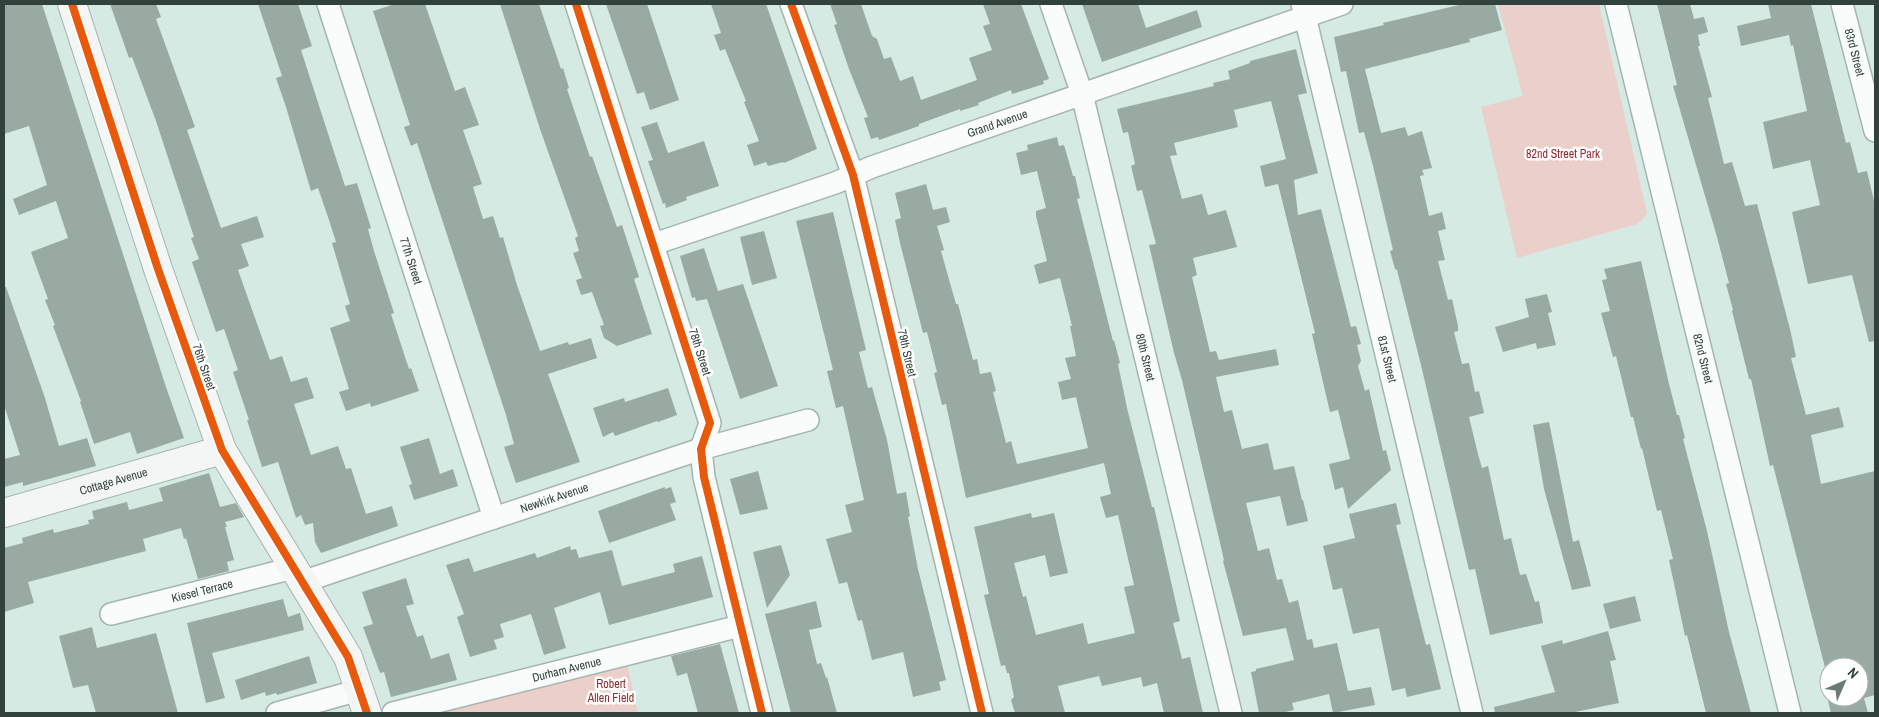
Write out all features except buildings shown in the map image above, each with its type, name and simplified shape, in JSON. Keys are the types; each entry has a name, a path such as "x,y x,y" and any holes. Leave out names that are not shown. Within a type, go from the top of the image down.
{"street":[{"name":"76th Street","path":"72,4 158,270 222,450 348,657 363,702"},
{"name":"77th Street","path":"328,4 494,518"},
{"name":"78th Street","path":"576,4 710,423 701,449 704,477 762,713"},
{"name":"79th Street","path":"791,4 853,175 982,713"},
{"name":"80th Street","path":"1051,4 1082,94 1231,713"},
{"name":"Grand Avenue","path":"654,244 1082,94 1304,10 1342,4"},
{"name":"82nd Street","path":"1616,4 1790,713"},
{"name":"83rd Street","path":"1842,4 1875,131"},
{"name":"81st Street","path":"1304,10 1472,713"},
{"name":"Newkirk Avenue","path":"297,575 494,518 701,449 808,420"},
{"name":"Cottage Avenue","path":"4,513 222,450"},
{"name":"Kiesel Terrace","path":"110,614 297,575"},
{"name":"Durham Avenue","path":"393,713 740,626"},
{"path":"277,713 363,702"}],"green space":[{"name":"82nd Street Park","path":"1498,4 1599,4 1647,213 1637,224 1517,258 1481,107 1523,96"},
{"name":"Robert Allen Field","path":"627,664 638,713 437,713"}],"cycle path":[{"path":"72,4 158,269 222,450 348,657 367,713"},
{"path":"576,4 710,423 701,449 704,477 762,713"},
{"path":"791,4 853,175 982,713"}]}
